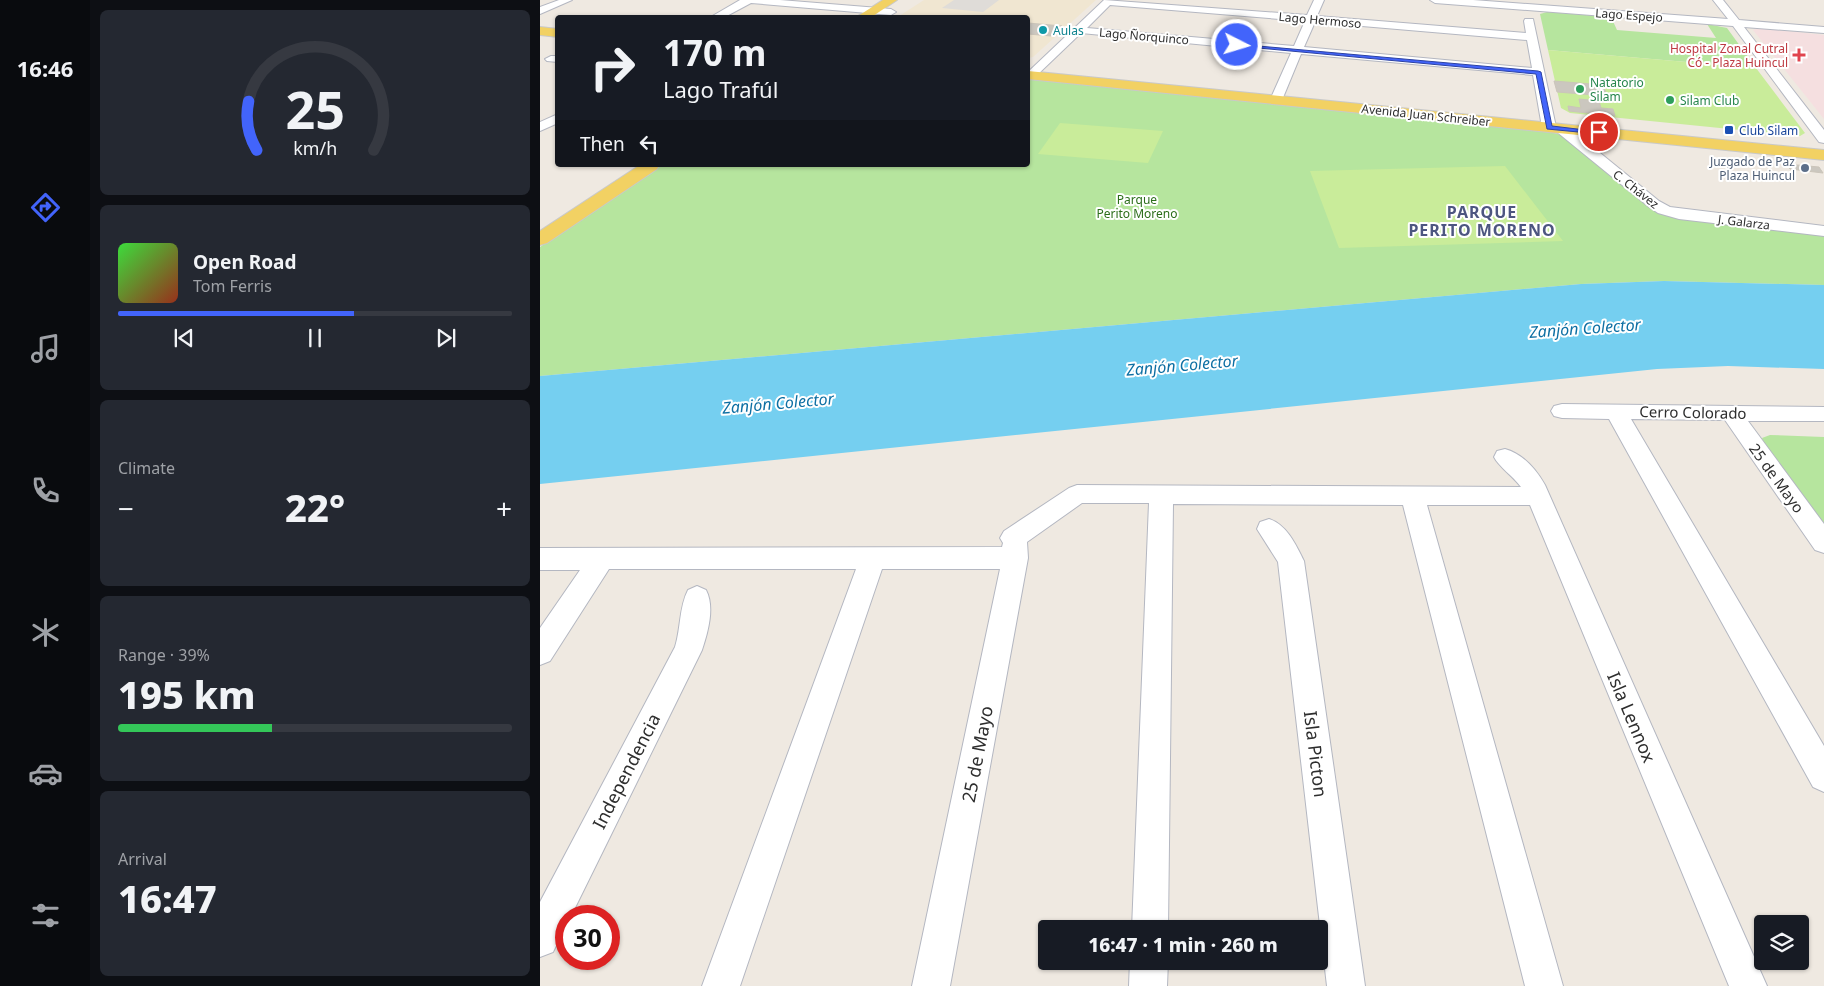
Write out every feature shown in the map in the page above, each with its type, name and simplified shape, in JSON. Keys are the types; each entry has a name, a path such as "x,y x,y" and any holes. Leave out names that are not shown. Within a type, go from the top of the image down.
{"main road":[{"path":"871,15 887,10"},
{"path":"540,23 555,25"},
{"path":"540,31 555,33"},
{"name":"Avenida Juan Schreiber","path":"1032,70 1552,124 1824,155"},
{"name":"Avenida Juan Schreiber","path":"1552,124 1824,143"},
{"path":"540,221 623,167"},
{"path":"540,239 648,167"}],"street":[{"path":"540,10 567,0"},
{"path":"745,0 887,10"},
{"path":"720,15 749,0"},
{"path":"1278,95 1319,0"},
{"name":"Lago Espejo","path":"1435,0 1525,4"},
{"name":"Lago Espejo","path":"1469,0 1824,28"},
{"path":"1718,0 1824,139"},
{"path":"1032,70 1109,1"},
{"name":"Lago Hermoso","path":"1109,1 1532,37"},
{"path":"1525,4 1538,72 1552,124"},
{"name":"Lago Ñorquinco","path":"1078,30 1538,72"},
{"path":"540,128 555,120"},
{"name":"C. Chávez","path":"1552,124 1664,210"},
{"name":"J. Galarza","path":"1664,210 1679,214 1824,231"},
{"name":"Cerro Colorado","path":"1562,411 1824,414"},
{"path":"1616,412 1824,776"},
{"name":"25 de Mayo","path":"1731,413 1824,543"},
{"name":"Isla Lennox","path":"1505,457 1525,473 1537,496 1748,986"},
{"path":"540,558 873,558 1012,540 1077,494 1537,496"},
{"path":"1150,920 1161,494"},
{"path":"1412,495 1544,986"},
{"name":"Isla Picton","path":"1269,529 1286,549 1291,561 1346,986"},
{"name":"25 de Mayo","path":"931,986 1012,540"},
{"path":"540,652 602,558"},
{"path":"721,986 873,558"},
{"name":"Independencia","path":"540,939 688,650 694,631 697,598"},
{"path":"1148,986 1149,970"}],"shaded area":[{"path":"924,0 1096,0 1033,57 1030,58 1030,15 901,15"},
{"path":"954,0 999,0 983,12 942,8"},
{"name":"Hospital Zonal Cutral Có - Plaza Huincul","path":"1759,28 1824,35 1824,119 1753,30"}],"green space":[{"path":"1547,12 1611,17 1617,30 1716,38 1707,24 1727,28 1756,68 1548,50 1540,14"},
{"name":"Silam Club","path":"1548,50 1756,68 1805,133 1800,136 1570,113 1561,108"},
{"name":"Parque Perito Moreno","path":"1030,77 1543,130 1561,135 1646,204 1824,235 1824,285 1664,281 1581,284 540,376 540,247 658,167 1030,167"},
{"path":"1060,123 1163,131 1148,163 1038,154"},
{"path":"1505,166 1563,241 1339,248 1310,171"},
{"path":"1770,435 1824,437 1824,526 1764,443 1762,438"}],"water":[{"name":"Zanjón Colector","path":"1664,281 1824,285 1824,369 1728,366 1657,369 540,484 540,376 1581,284"}],"building":[{"name":"Aulas","path":"1030,23 1062,26 1051,36 1030,34"},
{"name":"Natatorio Silam","path":"1554,81 1603,85 1607,96 1557,92"},
{"path":"1579,99 1599,101 1601,108 1613,109 1615,116 1569,111 1568,106 1581,108"},
{"name":"Juzgado de Paz Plaza Huincul","path":"1786,164 1819,167 1823,173 1790,169"}],"place":[{"name":"Aulas","path":"1043,30"},
{"name":"Hospital Zonal Cutral Có - Plaza Huincul","path":"1799,55"},
{"name":"Natatorio Silam","path":"1580,89"},
{"name":"Silam Club","path":"1670,100"},
{"name":"Club Silam","path":"1729,130"},
{"name":"Juzgado de Paz Plaza Huincul","path":"1805,168"}],"district":[{"name":"PARQUE PERITO MORENO","path":"1482,221"}],"route":[{"path":"1237,45 1538,72 1549,127 1599,132"}]}
